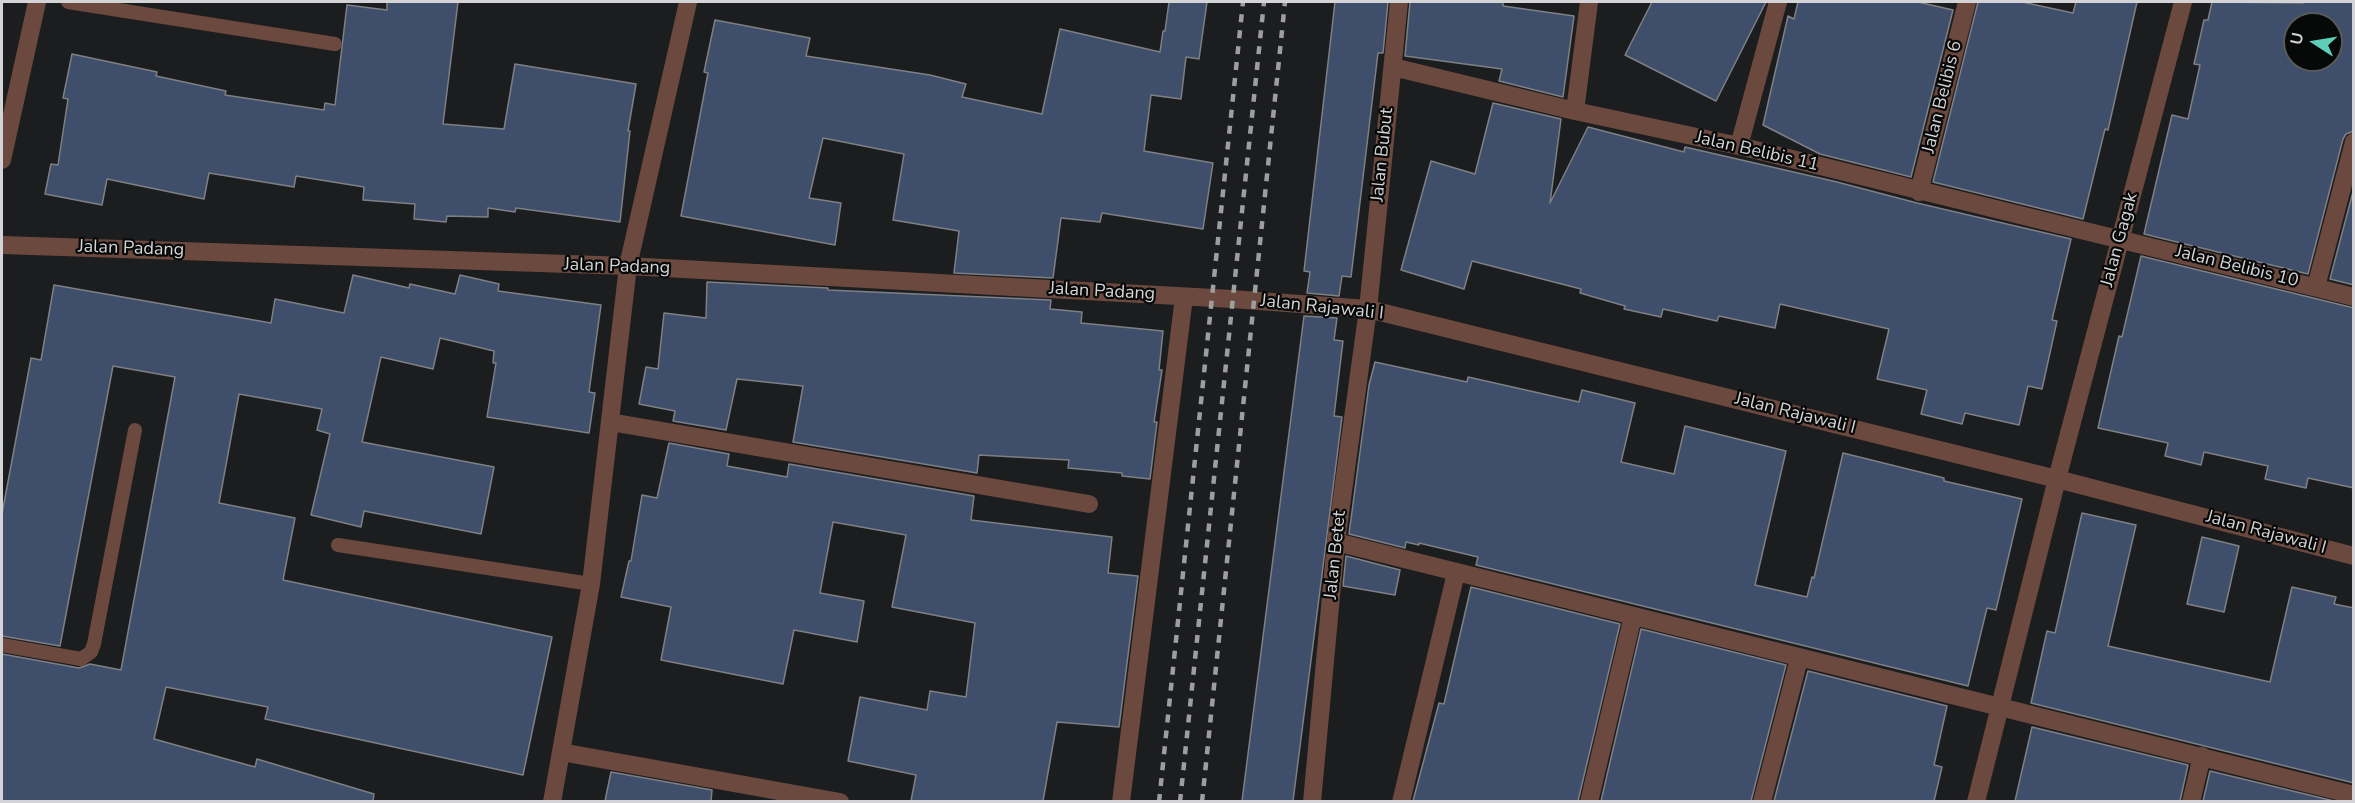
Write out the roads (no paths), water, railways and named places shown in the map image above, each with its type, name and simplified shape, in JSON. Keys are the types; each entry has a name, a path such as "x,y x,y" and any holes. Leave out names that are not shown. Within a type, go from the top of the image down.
{"street":[{"path":"2,160 38,2"},
{"path":"552,801 591,584 628,267 688,2"},
{"name":"Jalan Bubut","path":"1368,309 1399,2"},
{"path":"1575,111 1589,2"},
{"path":"1739,146 1778,2"},
{"name":"Jalan Belibis 6","path":"1919,192 1967,2"},
{"name":"Jalan Gagak","path":"1976,801 2057,479 2183,2"},
{"name":"Jalan Belibis 11","path":"1392,67 1575,111 1739,146 1919,192 2121,238"},
{"path":"2316,287 2354,142"},
{"name":"Jalan Belibis 10","path":"2121,238 2354,297"},
{"name":"Jalan Padang","path":"2,245 628,267 1232,299"},
{"path":"1121,801 1184,297"},
{"name":"Jalan Rajawali I","path":"1232,299 1368,309 2057,479 2354,556"},
{"name":"Jalan Betet","path":"1312,801 1336,542 1368,309"},
{"path":"610,422 1089,504"},
{"path":"1336,542 1798,659 2354,795"},
{"path":"1401,801 1456,573"},
{"path":"1589,801 1633,616"},
{"path":"1762,801 1798,659"},
{"path":"561,752 840,801"},
{"path":"2191,801 2202,756"}],"lane":[{"path":"68,2 335,44"},
{"path":"2,645 81,659 91,652 135,430"},
{"path":"338,545 591,584"}],"railway":[{"path":"1159,802 1243,2"},
{"path":"1180,802 1264,2"},
{"path":"1202,802 1285,2"}]}
